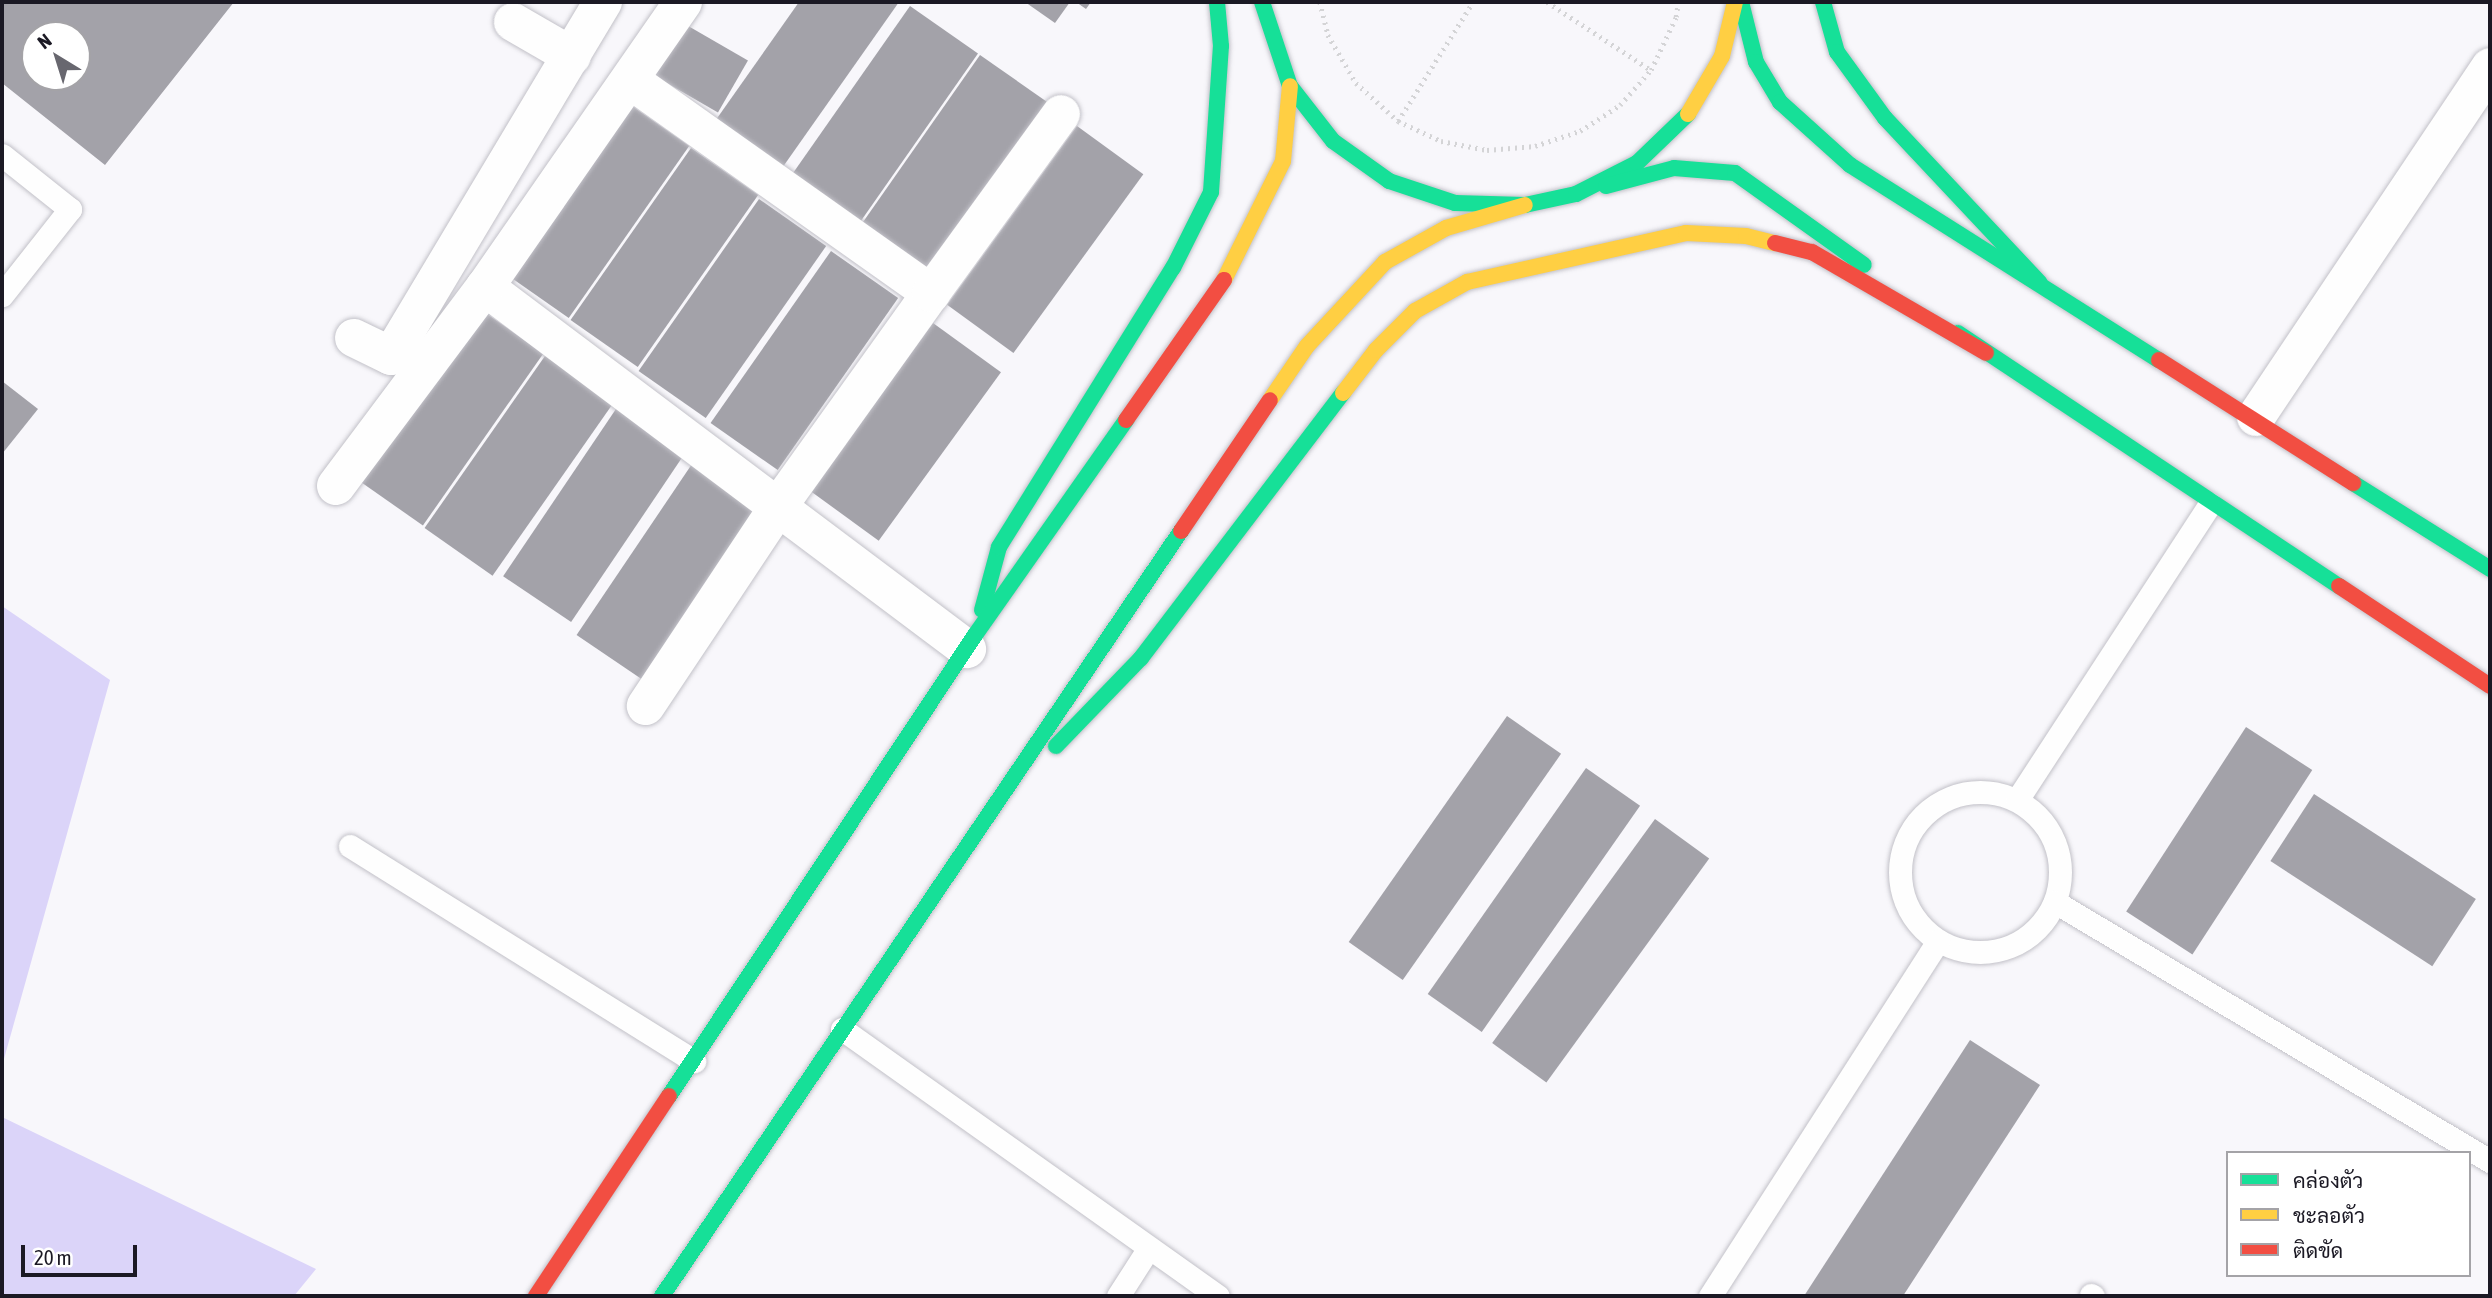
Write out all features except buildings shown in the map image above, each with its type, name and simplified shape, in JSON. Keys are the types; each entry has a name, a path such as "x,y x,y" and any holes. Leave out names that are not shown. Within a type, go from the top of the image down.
{"main road":[{"path":"971,642 999,547 1173,268 1211,192 1221,46 1217,2"},
{"path":"1262,2 1290,86 1333,141 1390,181 1455,203 1525,205"},
{"path":"1576,194 1637,163 1687,115 1721,56 1735,2"},
{"path":"1741,2 1756,62 1780,102 1850,165 2256,417 2490,569"},
{"path":"1823,2 1838,52 1885,118 2040,283"},
{"path":"536,1296 971,642 1224,280 1283,161 1290,86"},
{"path":"662,1296 1307,346 1385,262 1446,228 1525,205 1674,168 1735,173 1986,353 2210,504 2490,685"},
{"path":"983,821 1141,658 1376,350 1415,311 1467,282 1686,233 1746,236 1812,251 1986,353"}],"street":[{"path":"354,338 391,356 603,2"},
{"path":"336,486 485,287 683,2"},
{"path":"513,22 572,56"},
{"path":"2256,417 2490,67"},
{"path":"630,80 931,293"},
{"path":"646,706 778,507 1061,114"},
{"path":"485,287 778,507 971,642"}],"lane":[{"path":"2,155 69,209 2,295"},
{"path":"2017,800 2210,504"},
{"path":"1992,792 2017,800 2039,816 2052,834 2060,860 2055,902 2040,926 2016,944 1997,951 1967,952 1938,941 1920,927 1905,902 1900,874 1903,848 1916,824 1941,802 1965,793 1992,792"},
{"path":"350,846 694,1061"},
{"path":"2055,902 2490,1161"},
{"path":"1710,1296 1938,941"},
{"path":"842,1030 1217,1296"},
{"path":"1118,1296 1149,1249"}],"path":[{"path":"1320,2 1328,35 1356,83 1398,121 1441,141 1487,150 1535,146 1580,131 1620,105 1651,69 1676,17 1678,2"},
{"path":"1398,121 1473,2"},
{"path":"1547,2 1651,69"}],"shaded area":[{"path":"2,606 110,680 2,1066"},
{"path":"2,1117 316,1269 294,1296 2,1296"}],"traffic: fast":[{"path":"982,610 999,547 1173,268 1211,192 1221,46 1217,2"},
{"path":"1262,2 1290,86 1333,141 1389,181 1455,203 1525,205 1576,194 1637,163 1688,114"},
{"path":"1741,2 1756,62 1780,102 1850,165 2159,360"},
{"path":"1823,2 1837,52 1885,118 2040,283"},
{"path":"1606,186 1674,168 1735,173 1864,265"},
{"path":"1958,333 2339,586"},
{"path":"1056,746 1141,658 1343,393"},
{"path":"669,1096 975,635 1126,420"},
{"path":"2353,483 2490,569"},
{"path":"662,1296 1181,531"}],"traffic: slow":[{"path":"1688,114 1722,56 1735,2"},
{"path":"1224,280 1283,161 1290,86"},
{"path":"1270,400 1307,346 1385,262 1446,228 1525,205"},
{"path":"1343,393 1376,350 1415,311 1467,282 1686,233 1746,236 1775,243"}],"traffic: jam":[{"path":"1775,243 1812,252 1986,353"},
{"path":"1126,420 1224,280"},
{"path":"2159,360 2353,483"},
{"path":"1181,531 1270,400"},
{"path":"2339,586 2490,686"},
{"path":"536,1296 669,1096"}]}
